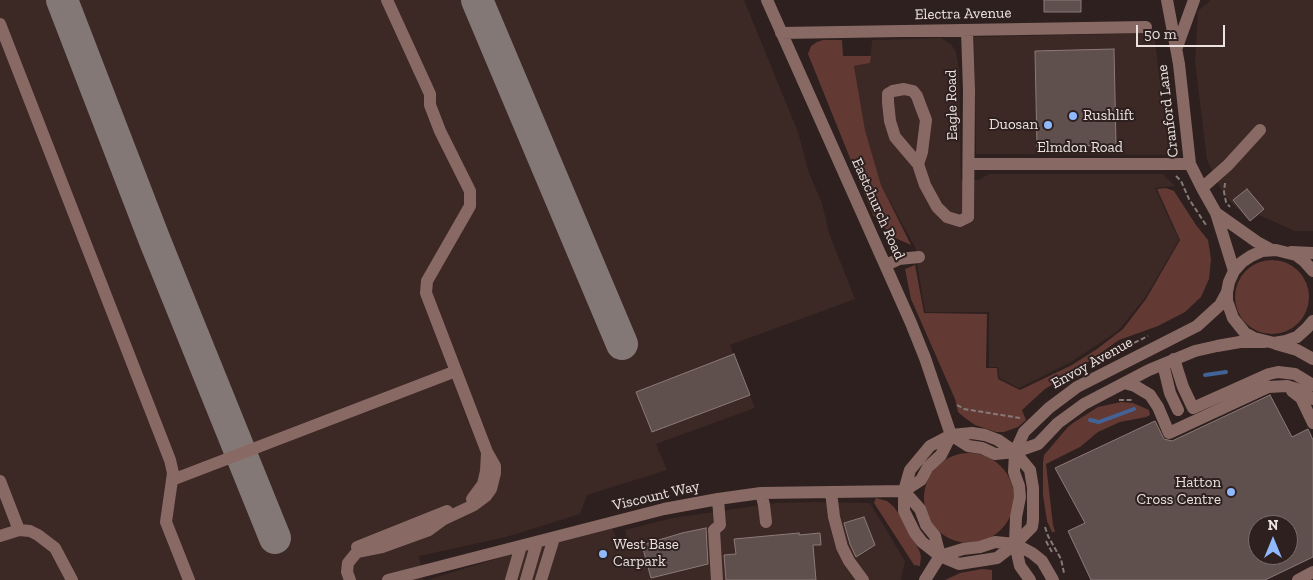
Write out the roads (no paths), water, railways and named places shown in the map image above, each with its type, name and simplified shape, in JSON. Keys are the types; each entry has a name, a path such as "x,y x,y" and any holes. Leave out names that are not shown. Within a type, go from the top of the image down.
{"street":[{"path":"350,580 348,563 357,552 382,548 429,530 444,519 480,502 491,489 495,466 487,452 426,293 427,281 470,206 470,191 440,131 430,105 430,94 387,0"},
{"name":"Eastchurch Road","path":"767,0 886,265 925,358 951,435"},
{"name":"Cranford Lane","path":"1167,0 1176,47 1190,164 1216,213 1234,271"},
{"path":"1176,47 1194,0"},
{"path":"0,24 170,460 173,473 166,522 189,580"},
{"name":"Electra Avenue","path":"781,33 1146,27"},
{"name":"Eagle Road","path":"918,164 925,185 937,207 947,217 960,221 968,217 967,31"},
{"path":"904,89 913,91 917,96 926,120 922,152 918,164 895,137 890,121 888,102 888,94 893,91 904,89"},
{"path":"1202,188 1228,165 1260,130"},
{"name":"Elmdon Road","path":"969,164 1190,164"},
{"name":"Cranford Lane","path":"1216,213 1257,242 1296,255 1313,272"},
{"path":"1313,253 1278,250 1262,251 1242,262 1234,271 1227,292 1230,310 1238,326 1254,338 1296,350 1313,359"},
{"path":"886,265 899,259 919,257"},
{"name":"Envoy Avenue","path":"1015,452 1024,432 1061,397 1093,378 1197,326 1220,304 1227,292"},
{"path":"940,556 935,536 926,525 920,510 904,491 910,470 922,454 934,443 951,435 968,446 982,448 994,454 1015,452 1038,444 1058,423 1084,404 1125,382 1169,362 1195,351 1217,346 1240,342 1286,341 1296,337 1313,321"},
{"path":"1169,362 1193,408 1269,374 1278,372 1294,374 1313,385"},
{"path":"1169,362 1170,393 1178,410"},
{"path":"172,480 456,371"},
{"path":"1313,390 1301,379 1288,374 1279,374 1265,384 1286,388 1295,392 1301,398 1313,423"},
{"path":"1125,382 1150,395 1158,407 1168,433 1268,387 1287,386 1300,390 1313,399"},
{"path":"342,580 342,562 351,550 460,506 472,498 483,484 487,452"},
{"path":"1015,452 1030,470 1034,510 1032,527 1015,544"},
{"path":"0,481 19,530"},
{"name":"Viscount Way","path":"388,580 664,509 718,499 761,494 904,491"},
{"path":"831,492 834,517 842,547 849,561 863,580"},
{"path":"761,494 766,522"},
{"path":"717,580 714,530 720,525 718,499"},
{"path":"0,536 19,530 30,531 46,540 55,548 72,580"},
{"path":"511,580 537,542"},
{"path":"519,580 537,542"},
{"path":"526,580 537,542"},
{"path":"534,580 537,542"},
{"path":"537,542 541,580"},
{"path":"925,580 940,556 962,549 980,548 995,542 1015,544 1032,553 1059,578"},
{"path":"1015,544 1020,566 1030,580"}],"waterway":[{"path":"1205,375 1226,372"},
{"path":"1090,420 1099,422 1134,409"}],"place":[{"name":"Rushlift","path":"1073,116"},
{"name":"Duosan","path":"1048,125"},
{"name":"Hatton Cross Centre","path":"1231,492"},
{"name":"West Base Carpark","path":"603,554"}]}
